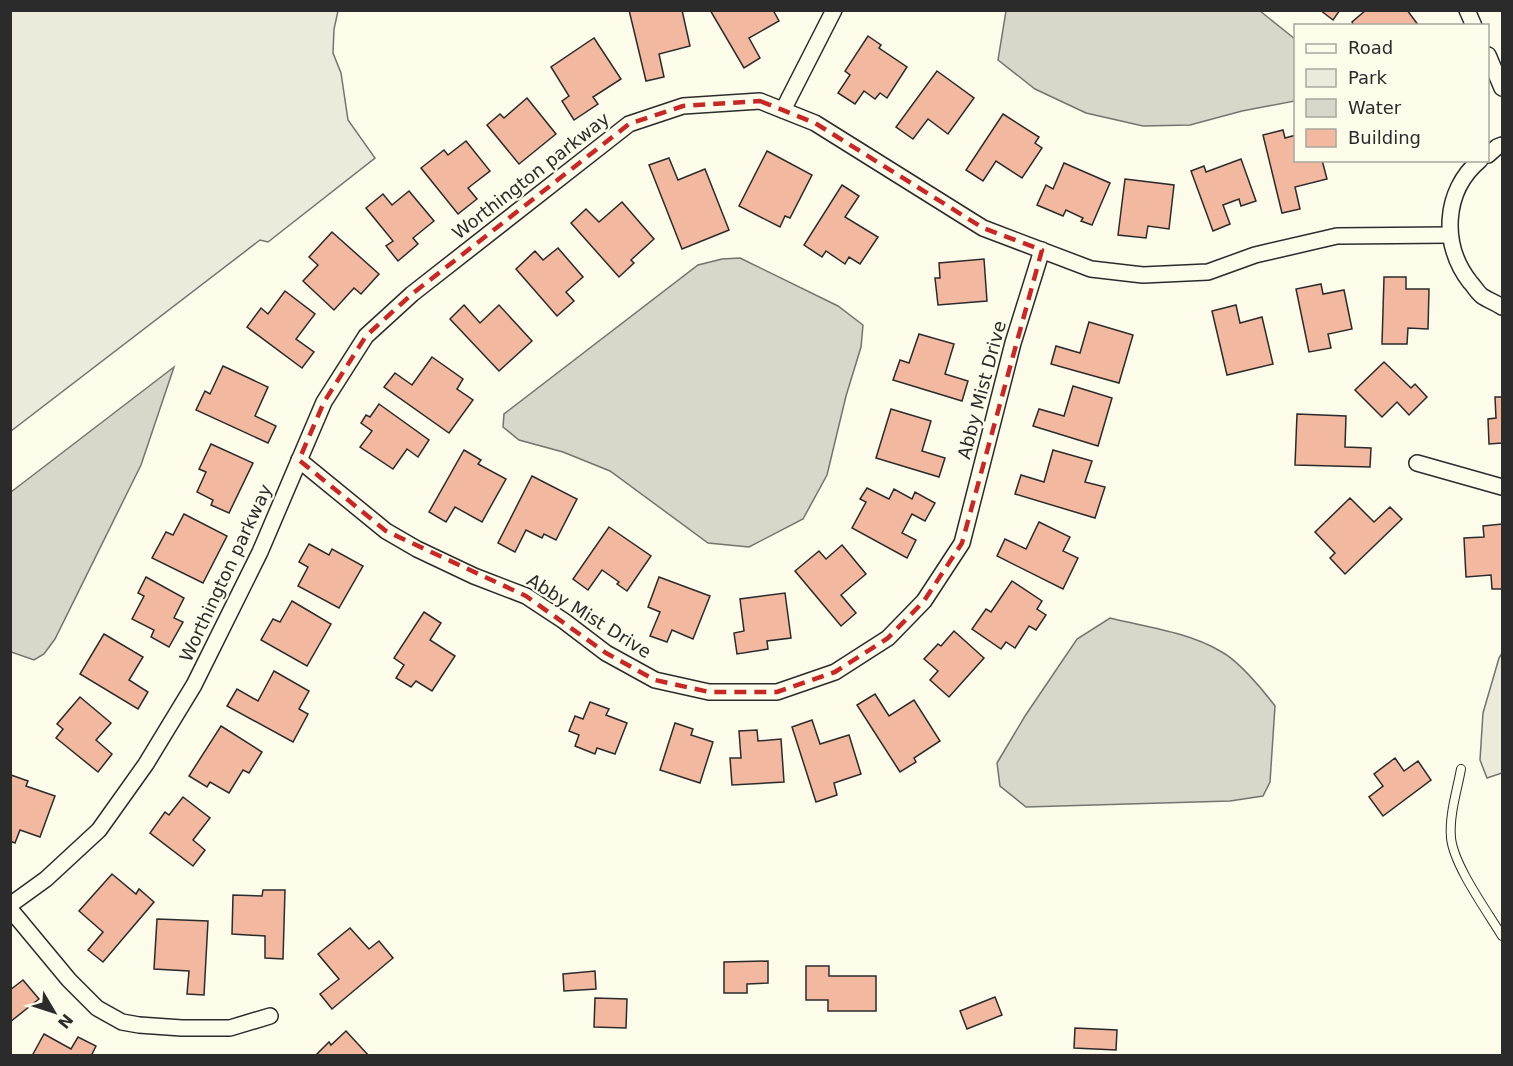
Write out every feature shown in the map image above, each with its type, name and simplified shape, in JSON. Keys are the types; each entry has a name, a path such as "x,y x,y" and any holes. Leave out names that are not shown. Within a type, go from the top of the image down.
{"street":[{"path":"783,110 834,10"},
{"path":"1467,10 1473,24"},
{"path":"1489,57 1503,88"},
{"name":"Worthington parkway","path":"10,905 46,879 99,830 146,764 194,685 260,552 324,402 366,336 412,294 629,124 683,106 760,101 815,123 983,228 1091,269 1143,275 1208,272 1255,255 1337,236 1449,235"},
{"path":"1489,154 1497,147 1503,146"},
{"path":"1478,162 1470,169 1453,200 1449,235 1459,268 1481,295 1503,307"},
{"name":"Abby Mist Drive","path":"299,460 386,531 455,567 526,596 606,653 655,680 709,692 777,692 836,672 888,638 924,601 962,543 1013,343 1042,250"},
{"path":"1417,463 1503,487"},
{"path":"10,909 69,980 97,1008 122,1022 182,1028 230,1028 270,1016"}],"lane":[{"path":"1461,769 1452,818 1451,838 1455,856 1503,936"}],"highlighted area":[{"path":"760,101 815,123 983,228 1042,250 962,543 924,601 888,638 835,672 777,692 709,692 655,680 606,653 526,596 386,531 299,460 324,402 366,336 412,294 629,124 683,106"}],"green space":[{"path":"11,10 338,11 334,29 333,53 341,73 348,120 375,158 268,242 260,240 11,431"},
{"path":"1502,653 1502,773 1487,778 1480,760 1483,713"}],"water":[{"path":"1006,11 1260,11 1294,38 1294,101 1242,111 1190,125 1143,126 1086,113 1035,89 998,60"},
{"path":"740,258 838,306 863,325 861,347 846,396 827,475 803,519 749,547 708,543 610,471 563,452 519,440 503,427 504,414 698,265 722,259"},
{"path":"174,367 141,465 55,639 44,654 34,660 11,652 11,492"},
{"path":"1110,618 1152,627 1208,644 1227,655 1257,684 1275,706 1270,782 1263,796 1230,801 1026,807 1000,786 997,763 1025,716 1077,639"}],"building":[{"path":"629,10 682,10 690,46 659,54 664,77 646,81"},
{"path":"710,10 773,10 779,21 749,38 760,58 744,68"},
{"path":"1320,10 1340,10 1333,20"},
{"path":"1366,10 1407,10 1418,24 1353,24 1352,22"},
{"path":"868,36 881,45 879,48 907,67 887,98 880,93 875,99 864,91 855,104 838,93 850,75 845,71"},
{"path":"594,38 621,79 593,97 598,104 574,120 562,101 569,96 551,67"},
{"path":"937,71 974,98 948,134 928,119 913,139 896,127"},
{"path":"527,98 556,134 519,164 487,125 500,114 504,118"},
{"path":"1003,114 1039,137 1035,143 1042,148 1022,178 996,161 983,181 966,170"},
{"path":"1283,130 1285,138 1294,136 1294,162 1323,162 1327,179 1295,187 1300,209 1282,213 1263,135"},
{"path":"466,141 490,171 468,188 477,199 458,214 421,168 444,150 448,155"},
{"path":"767,151 812,175 790,218 785,216 780,227 739,206"},
{"path":"669,158 678,180 705,169 729,230 682,249 649,165"},
{"path":"1241,159 1256,201 1241,206 1239,199 1223,205 1230,224 1213,231 1191,171 1204,166 1206,172"},
{"path":"1064,163 1110,183 1092,225 1081,221 1083,218 1066,210 1063,216 1037,205 1046,185 1053,189"},
{"path":"1125,179 1174,185 1169,229 1148,226 1146,238 1118,235"},
{"path":"842,185 859,196 845,217 878,237 860,264 849,257 845,264 826,251 822,257 804,245"},
{"path":"409,191 434,221 413,238 418,244 398,261 386,246 393,241 366,208 383,194 392,205"},
{"path":"622,202 654,239 631,260 634,263 619,277 571,223 586,209 599,222"},
{"path":"332,232 379,274 361,294 354,288 334,310 303,281 318,265 309,257"},
{"path":"558,248 583,277 566,292 574,301 557,316 516,269 535,251 543,260"},
{"path":"984,259 987,301 938,305 935,278 940,278 939,263"},
{"path":"1384,277 1406,277 1406,289 1429,289 1428,329 1408,328 1407,344 1382,344"},
{"path":"1321,284 1323,294 1344,290 1352,329 1328,334 1331,348 1309,352 1296,289"},
{"path":"285,291 315,314 296,339 314,352 302,368 247,327 261,308 268,314"},
{"path":"464,305 480,323 499,305 532,341 499,371 450,319"},
{"path":"1236,305 1240,323 1262,317 1273,364 1227,375 1212,311"},
{"path":"1089,322 1133,335 1119,383 1051,364 1056,346 1080,353"},
{"path":"919,334 954,344 945,374 968,381 962,401 893,380 900,360 909,363"},
{"path":"432,357 463,379 457,389 473,400 449,433 384,387 395,373 412,385"},
{"path":"1384,362 1411,388 1415,384 1427,397 1409,415 1397,402 1382,417 1355,390"},
{"path":"223,366 268,387 255,416 276,426 268,443 196,410 205,391 210,394"},
{"path":"1073,386 1112,398 1098,446 1033,426 1039,409 1064,416"},
{"path":"1495,397 1502,397 1502,443 1489,444 1488,419 1496,418"},
{"path":"379,404 429,440 418,457 407,449 393,469 360,447 372,431 361,423 366,415 370,417"},
{"path":"891,409 931,421 922,451 945,458 939,477 876,458"},
{"path":"1297,414 1346,416 1345,447 1371,448 1370,467 1295,465"},
{"path":"211,444 253,463 229,513 211,505 213,500 197,492 206,472 199,469"},
{"path":"464,450 481,460 478,464 506,479 482,522 455,507 446,522 429,512"},
{"path":"1053,450 1092,461 1085,482 1105,487 1095,518 1015,494 1021,475 1044,482"},
{"path":"532,476 577,499 556,540 544,534 542,538 526,530 515,552 498,543"},
{"path":"867,488 889,499 894,489 912,499 915,492 935,503 925,521 912,514 902,533 916,540 907,558 852,528 866,502 860,499"},
{"path":"1350,498 1374,522 1390,507 1402,519 1345,574 1330,558 1335,553 1315,532"},
{"path":"184,514 227,536 203,583 152,558 166,532 173,535"},
{"path":"1039,522 1070,537 1063,551 1078,558 1063,589 997,556 1005,539 1026,549"},
{"path":"1502,524 1502,589 1492,589 1491,575 1466,577 1464,538 1484,537 1483,526"},
{"path":"609,527 651,556 627,591 602,570 588,590 573,579"},
{"path":"309,544 329,555 332,549 363,566 339,608 298,586 308,567 299,562"},
{"path":"842,545 866,574 841,595 856,613 841,626 795,571 819,551 826,559"},
{"path":"146,577 184,598 174,618 183,622 169,647 151,637 154,630 132,619 144,596 138,593"},
{"path":"659,577 710,596 693,639 672,630 667,642 650,636 660,612 648,607"},
{"path":"1012,581 1042,601 1037,609 1046,615 1036,630 1029,626 1015,648 1006,642 1001,649 972,629 986,609 991,612"},
{"path":"785,593 791,638 767,641 768,649 737,654 734,633 744,631 740,599"},
{"path":"292,601 331,624 307,666 261,640 273,619 280,622"},
{"path":"424,612 441,623 430,640 455,656 432,691 416,681 411,687 396,678 404,665 394,658"},
{"path":"954,631 984,658 949,697 930,680 938,671 924,659 938,644 941,646"},
{"path":"104,634 143,657 129,680 148,692 138,709 80,674"},
{"path":"274,671 309,691 299,709 308,714 293,742 227,706 237,689 258,701"},
{"path":"875,694 889,716 914,700 940,741 914,758 916,762 900,772 857,705"},
{"path":"80,697 111,723 96,740 112,754 98,772 56,738 63,729 57,724"},
{"path":"590,702 609,709 606,715 627,723 615,754 597,748 595,754 575,746 579,735 569,731 575,716 583,719"},
{"path":"812,720 820,744 849,735 861,774 834,783 837,795 816,802 792,727"},
{"path":"675,723 693,729 691,735 713,742 700,783 660,770"},
{"path":"221,726 262,752 249,773 243,770 229,793 210,782 207,787 189,776"},
{"path":"757,730 758,741 781,739 784,782 732,785 730,758 741,758 739,731"},
{"path":"1395,758 1404,771 1418,761 1431,780 1383,816 1369,797 1383,786 1374,774"},
{"path":"11,775 28,781 26,786 55,796 40,837 20,830 15,843 10,841"},
{"path":"183,797 210,818 193,840 205,850 193,866 150,833 165,812 169,815"},
{"path":"112,874 136,894 139,889 154,902 103,962 88,950 103,932 79,911"},
{"path":"263,890 285,890 283,959 265,958 265,936 232,934 233,895 262,896"},
{"path":"157,919 208,921 204,995 187,994 189,971 154,969"},
{"path":"350,928 369,949 379,941 393,958 332,1009 320,994 339,979 318,954"},
{"path":"768,961 768,983 747,984 747,993 724,993 724,962"},
{"path":"806,966 829,966 829,976 876,976 876,1011 828,1011 828,1000 806,1000"},
{"path":"595,971 596,989 564,991 563,974"},
{"path":"23,980 39,999 10,1022 10,990"},
{"path":"995,997 1002,1015 967,1029 960,1011"},
{"path":"595,998 627,999 626,1028 594,1027"},
{"path":"1075,1028 1117,1030 1116,1050 1074,1048"},
{"path":"346,1031 369,1056 315,1056 329,1042 331,1045"},
{"path":"44,1034 71,1049 78,1037 96,1046 91,1056 32,1056"}]}
